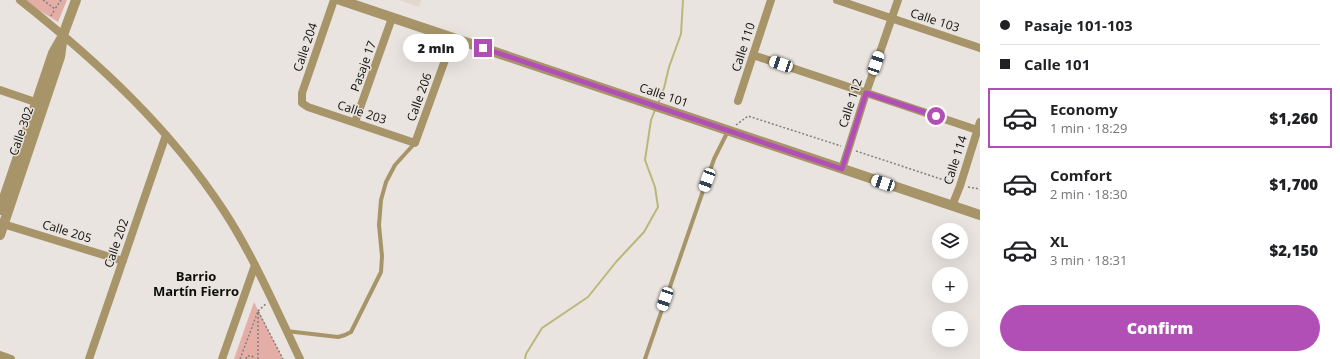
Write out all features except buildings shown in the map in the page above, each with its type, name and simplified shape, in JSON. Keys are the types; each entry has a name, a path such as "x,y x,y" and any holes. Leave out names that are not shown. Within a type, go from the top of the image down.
{"street":[{"path":"20,0 64,35 128,94 166,135 208,188 223,210 255,265 300,359"},
{"name":"Calle 302","path":"0,210 40,104 60,57 64,35 76,0"},
{"name":"Calle 204","path":"302,103 302,93 334,0"},
{"name":"Calle 101","path":"340,0 980,215"},
{"name":"Calle 110","path":"738,101 771,0"},
{"name":"Calle 103","path":"836,0 980,48"},
{"name":"Calle 112","path":"842,169 898,0"},
{"name":"Pasaje 17","path":"355,122 392,18"},
{"name":"Calle 206","path":"415,142 453,38"},
{"path":"753,55 866,93 979,127"},
{"path":"0,90 40,104"},
{"name":"Calle 203","path":"302,103 308,107 415,142"},
{"name":"Calle 302","path":"0,235 2,223 40,104"},
{"name":"Calle 114","path":"952,206 979,127"},
{"name":"Calle 202","path":"89,359 166,135"},
{"name":"Calle 205","path":"2,223 123,261"},
{"path":"222,359 255,265"},
{"path":"0,355 11,359"}],"lane":[{"path":"645,359 712,165 728,131"},
{"path":"286,330 338,337 345,336 351,332 381,272 382,256 379,225 381,200 386,182 395,165 415,142"}],"path":[{"path":"43,0 55,9 62,0"},
{"path":"254,359 251,355 247,356 246,359 241,358 258,311 271,300"},
{"path":"258,311 258,359"},
{"path":"258,311 283,359"}],"shaded area":[{"path":"23,0 67,0 58,22"},
{"path":"399,0 421,0 419,7"},
{"path":"254,302 283,359 234,359"}],"waterway":[{"path":"658,104 681,34 683,0"},
{"path":"525,359 526,354 542,328 588,297 616,262 644,232 658,207 655,187 645,160 651,120 655,110"}],"district":[{"name":"Barrio Martín Fierro","path":"196,284"}],"route":[{"path":"483,48 842,169 866,93 936,116"}]}
